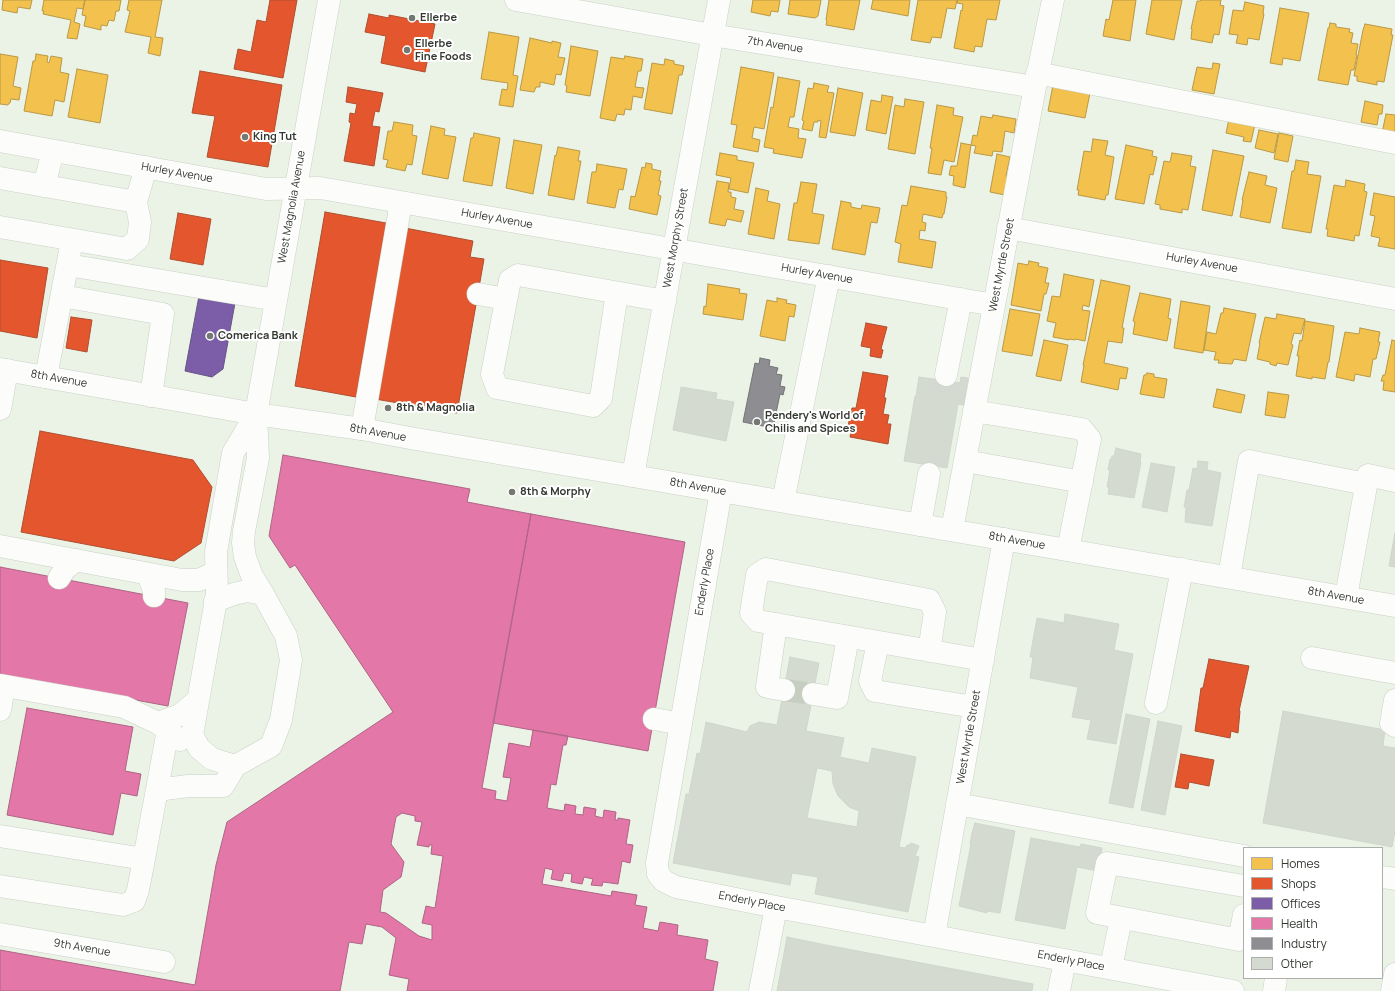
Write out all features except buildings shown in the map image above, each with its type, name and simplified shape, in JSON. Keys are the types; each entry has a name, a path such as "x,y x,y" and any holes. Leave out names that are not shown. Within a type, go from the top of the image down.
{"street":[{"name":"West Magnolia Avenue","path":"256,414 328,0"},
{"name":"7th Avenue","path":"516,0 712,35 1036,80 1395,143"},
{"name":"West Morphy Street","path":"633,476 718,0"},
{"name":"West Myrtle Street","path":"952,530 1052,0"},
{"name":"Hurley Avenue","path":"0,141 266,189 320,188 994,305"},
{"path":"44,186 53,150"},
{"path":"0,227 127,249 138,239 140,222 136,202 146,167"},
{"path":"0,178 136,202"},
{"path":"362,429 399,240 401,202"},
{"name":"Hurley Avenue","path":"1008,228 1395,299"},
{"path":"46,377 72,240"},
{"path":"68,265 276,300"},
{"path":"617,293 601,398 592,406 497,388 492,374 510,280 518,275 664,301"},
{"path":"783,501 829,276"},
{"path":"478,294 506,299"},
{"path":"62,296 163,314 151,396"},
{"path":"946,375 961,299"},
{"path":"0,409 3,370"},
{"name":"8th Avenue","path":"3,370 256,414 362,429 1395,606"},
{"path":"974,411 1082,429 1090,439 1068,550"},
{"path":"212,759 199,748 192,735 217,594 216,552 233,453 256,414"},
{"path":"156,790 188,786 223,786 235,766 271,746 280,720 291,660 286,636 252,576 243,543 244,530 258,458 256,414"},
{"path":"965,461 1082,482"},
{"path":"1229,577 1250,461 1366,484"},
{"path":"920,525 929,474"},
{"path":"1346,597 1368,476 1395,480"},
{"name":"Enderly Place","path":"721,491 657,862 658,874 664,881 676,887 776,907 1233,991"},
{"name":"West Myrtle Street","path":"934,936 1004,539"},
{"path":"0,546 182,580 199,580 216,572"},
{"path":"59,578 65,569 76,560"},
{"path":"929,651 935,612 929,600 766,569 757,575 751,613 758,621 848,637 929,651 983,660"},
{"path":"1156,703 1182,569"},
{"path":"148,574 154,591 154,596"},
{"path":"215,601 247,590 263,594"},
{"path":"776,624 767,687 784,690"},
{"path":"813,694 837,698 848,637"},
{"path":"878,642 870,681 876,691 974,707"},
{"path":"1312,658 1395,673"},
{"path":"0,710 2,685 71,693 124,707 163,727 181,741 212,759 235,766"},
{"path":"0,886 123,905 134,901 138,890 156,790 163,727 198,700"},
{"path":"1395,700 1391,722 1395,726"},
{"path":"654,719 681,724"},
{"path":"957,804 1243,856"},
{"path":"0,836 144,859"},
{"path":"1243,886 1107,862 1097,913 1239,940 1243,920"},
{"path":"1383,877 1395,879"},
{"path":"760,991 776,907"},
{"path":"1111,968 1121,918"},
{"name":"9th Avenue","path":"0,934 164,962"},
{"path":"1059,991 1065,960"},
{"path":"1392,991 1395,974"},
{"path":"1274,991 1276,979"}],"tunnel":[{"path":"784,690 813,694"}],"place":[{"name":"Ellerbe","path":"412,18"},
{"name":"Ellerbe Fine Foods","path":"407,50"},
{"name":"King Tut","path":"245,137"},
{"name":"Comerica Bank","path":"210,336"},
{"name":"8th & Magnolia","path":"388,408"},
{"name":"Pendery's World of Chilis and Spices","path":"757,422"},
{"name":"8th & Morphy","path":"512,492"}]}
